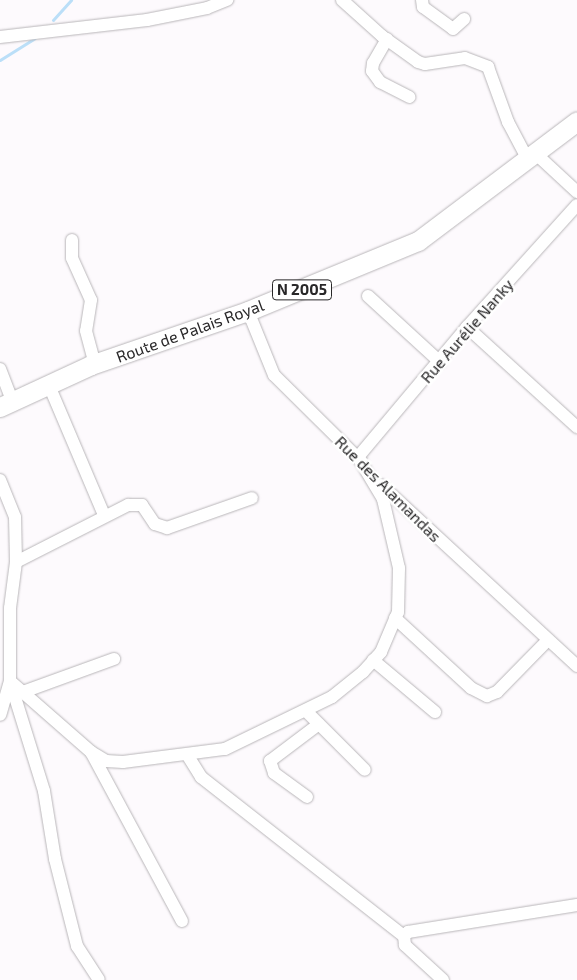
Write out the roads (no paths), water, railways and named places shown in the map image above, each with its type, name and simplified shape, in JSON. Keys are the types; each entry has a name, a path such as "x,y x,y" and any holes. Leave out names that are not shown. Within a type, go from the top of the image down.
{"main road":[{"name":"Route de Palais Royal","path":"6,404 48,383 96,364 248,311 418,241 532,157 577,121"}],"street":[{"path":"0,37 147,20 208,8 227,0"},
{"path":"342,0 387,39 425,64 465,58 488,67 508,122 532,157 577,192"},
{"path":"422,0 423,7 453,29 464,20"},
{"path":"387,39 373,63 372,71 380,82 409,97"},
{"name":"Rue Aurélie Nanky","path":"358,457 440,362 467,327 577,205"},
{"path":"72,240 72,258 91,300 86,331 96,364"},
{"path":"368,296 440,362"},
{"name":"Rue des Alamandas","path":"248,311 274,374 358,457 394,500 577,666"},
{"path":"467,327 577,427"},
{"path":"0,369 6,404"},
{"path":"48,383 104,515"},
{"path":"10,682 91,752 106,761 124,762 188,756 225,749 332,697 381,652 395,618 399,568 391,523 383,499 358,457"},
{"path":"0,480 15,517 16,562 10,608 10,682 0,715"},
{"path":"16,562 104,515 136,504 148,509 155,524 167,528 252,498"},
{"path":"395,618 471,688 487,696 502,688 548,640"},
{"path":"23,692 114,659"},
{"path":"373,660 434,712"},
{"path":"10,682 44,791 54,859 77,946 99,980"},
{"path":"306,711 365,770"},
{"path":"307,797 274,773 270,761 320,724"},
{"path":"91,752 182,921"},
{"path":"188,756 201,777 408,933 577,905"},
{"path":"408,933 405,945 443,980"}],"waterway":[{"path":"53,20 71,0"},
{"path":"0,60 35,38"}]}
